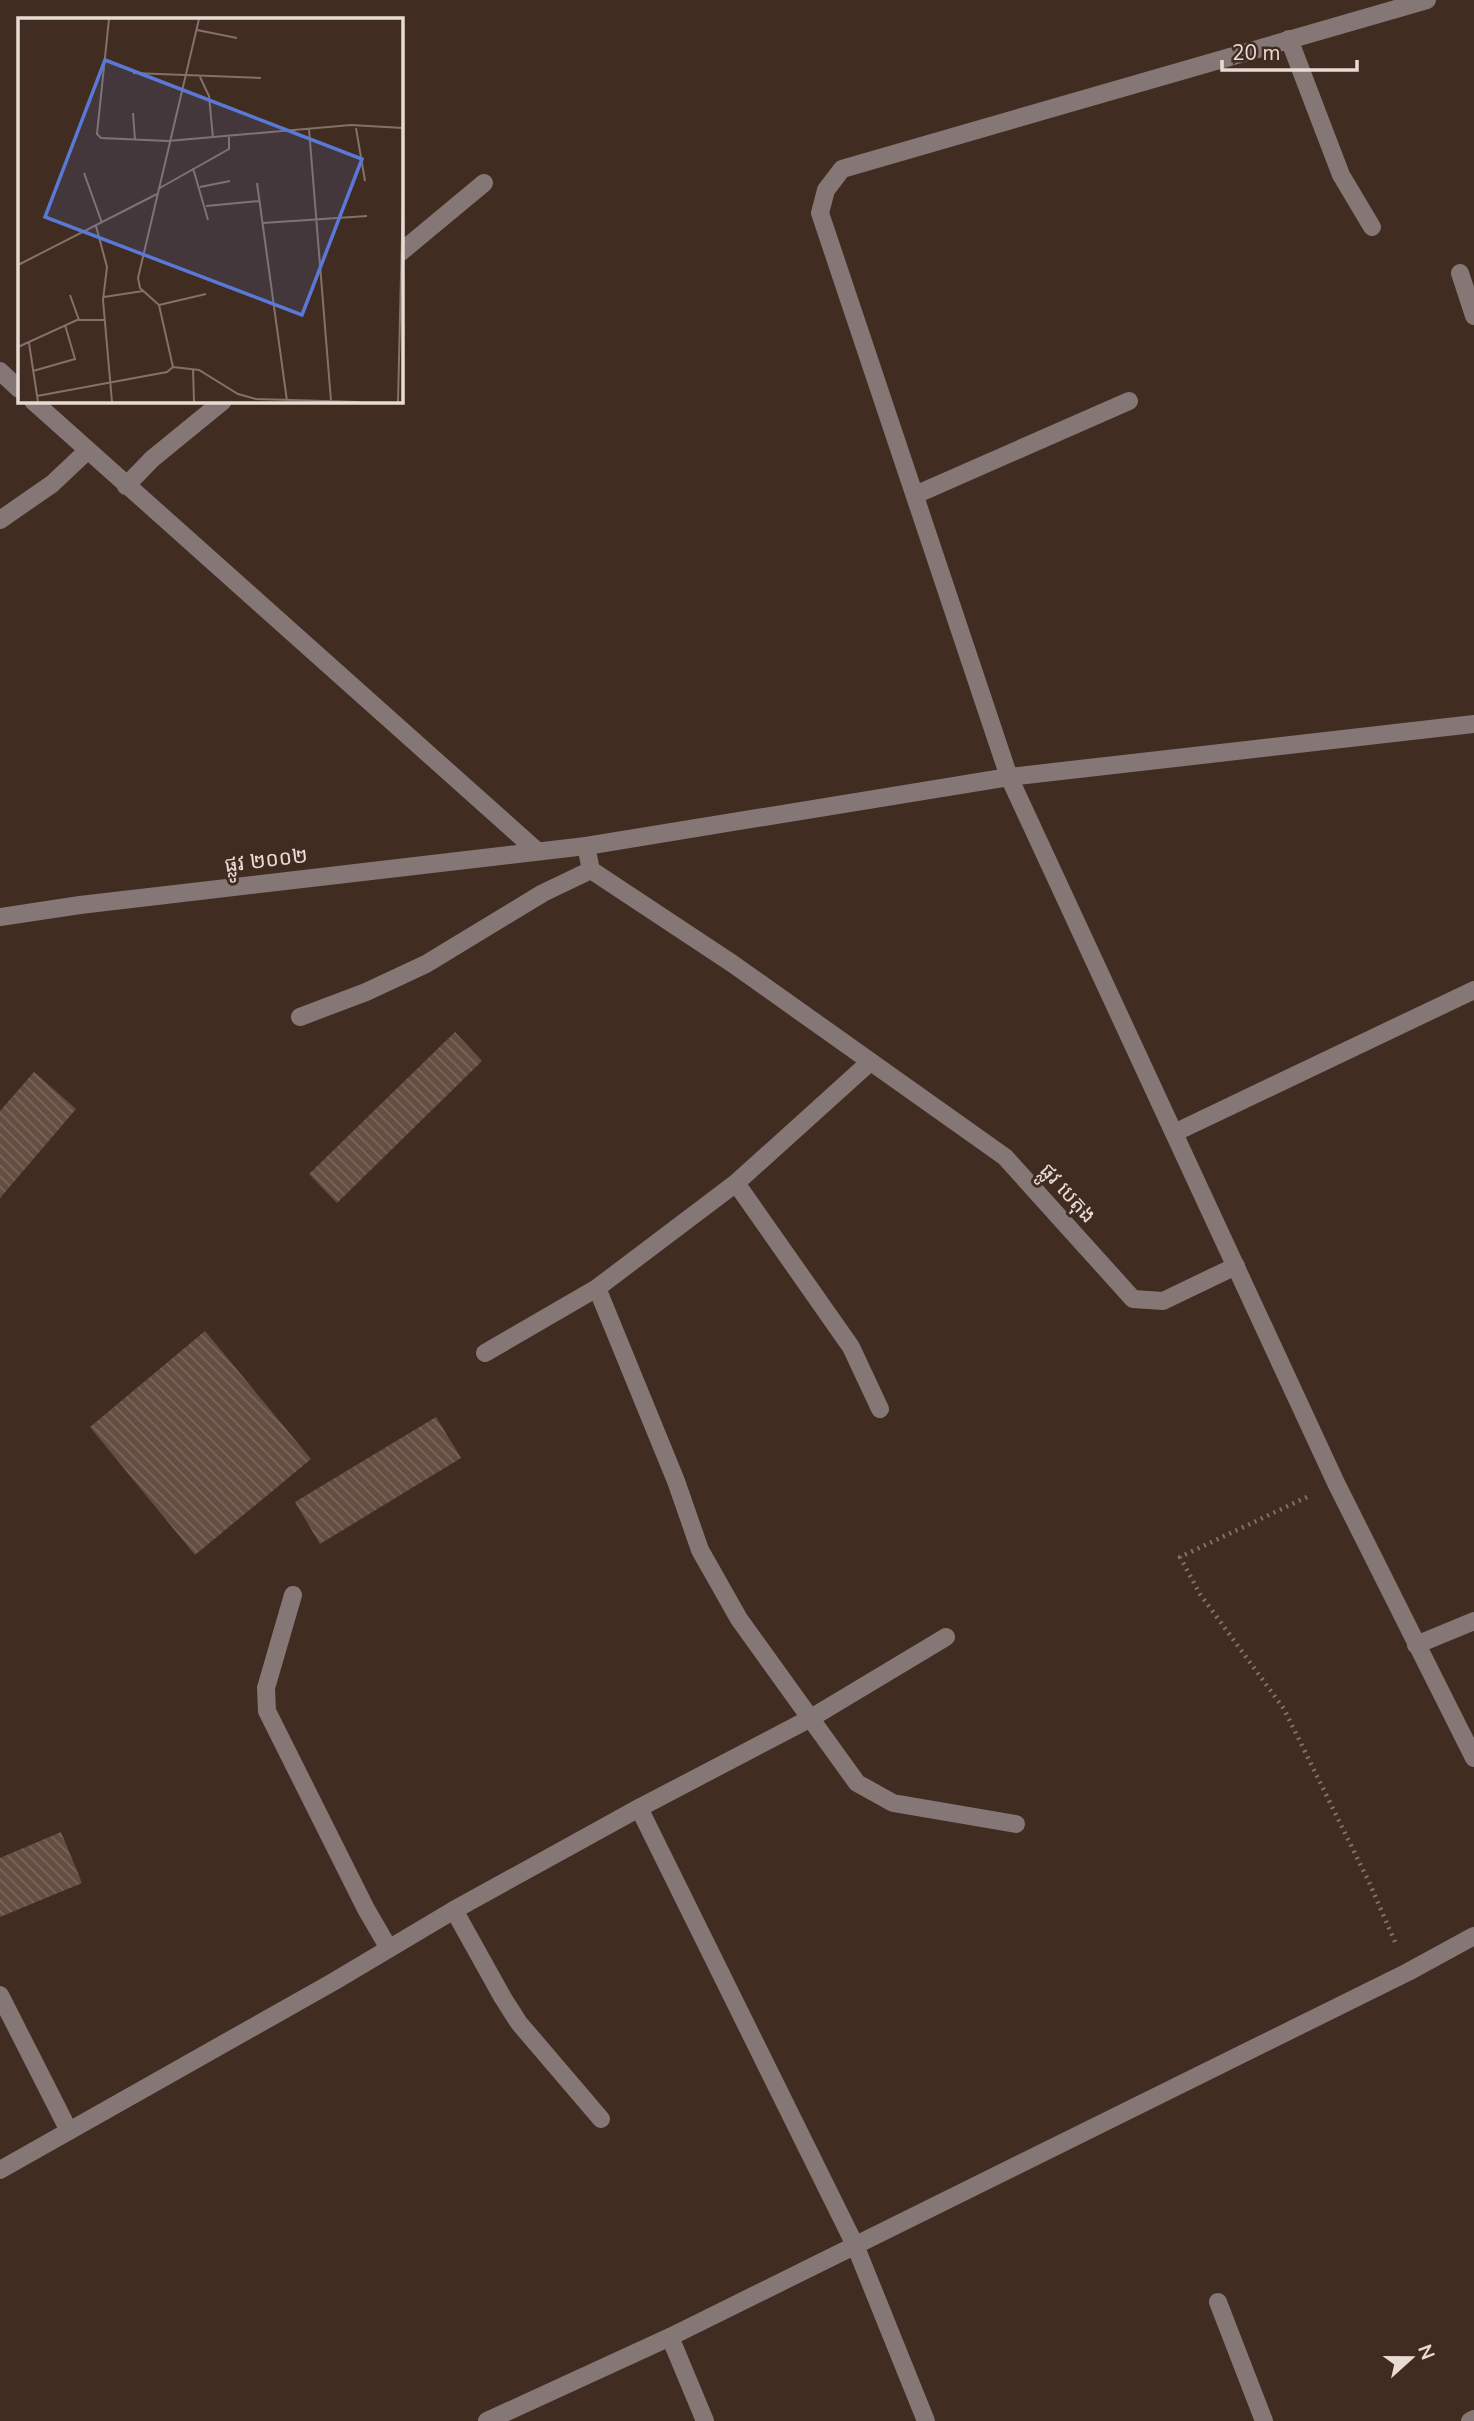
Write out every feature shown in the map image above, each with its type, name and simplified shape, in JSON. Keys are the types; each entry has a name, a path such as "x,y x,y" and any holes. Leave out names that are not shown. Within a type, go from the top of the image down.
{"street":[{"path":"1427,0 842,169 825,190 820,213 1009,777 1336,1483 1474,1758"},
{"path":"1289,40 1341,175 1372,227"},
{"path":"402,251 484,183"},
{"path":"1460,273 1474,316"},
{"path":"0,371 18,387"},
{"path":"915,495 1129,401"},
{"path":"34,402 537,851"},
{"path":"126,486 152,459 221,402"},
{"path":"0,520 52,484 87,451"},
{"name":"ផ្លូវ ២០០២","path":"0,918 80,905 586,845 1009,777 1474,724"},
{"path":"300,1017 366,992 426,964 543,893 591,870 586,845"},
{"name":"ផ្លូវ បេតុង","path":"591,870 733,964 1005,1157 1133,1299 1163,1301 1236,1266"},
{"path":"1174,1133 1474,990"},
{"path":"485,1353 597,1288 736,1183 870,1062"},
{"path":"736,1183 851,1347 880,1409"},
{"path":"597,1288 676,1481 700,1550 739,1619 857,1783 893,1804 1016,1824"},
{"path":"293,1595 266,1688 267,1711 348,1874 388,1947"},
{"path":"1416,1645 1474,1621"},
{"path":"0,2170 333,1982 454,1910 639,1808 811,1718 946,1637"},
{"path":"639,1808 855,2245 926,2421"},
{"path":"454,1910 519,2023 601,2119"},
{"path":"487,2421 670,2337 1408,1972 1474,1936"},
{"path":"0,1995 69,2131"},
{"path":"1218,2302 1264,2421"},
{"path":"670,2337 705,2421"}],"path":[{"path":"1336,1483 1180,1557 1200,1594 1284,1709 1369,1882 1408,1972"}],"building":[{"path":"455,1032 482,1061 337,1203 309,1174"},
{"path":"34,1072 76,1109 0,1198 0,1111"},
{"path":"205,1331 311,1459 195,1555 90,1427"},
{"path":"436,1417 461,1458 320,1544 295,1502"},
{"path":"61,1832 82,1883 0,1917 0,1858"}]}
